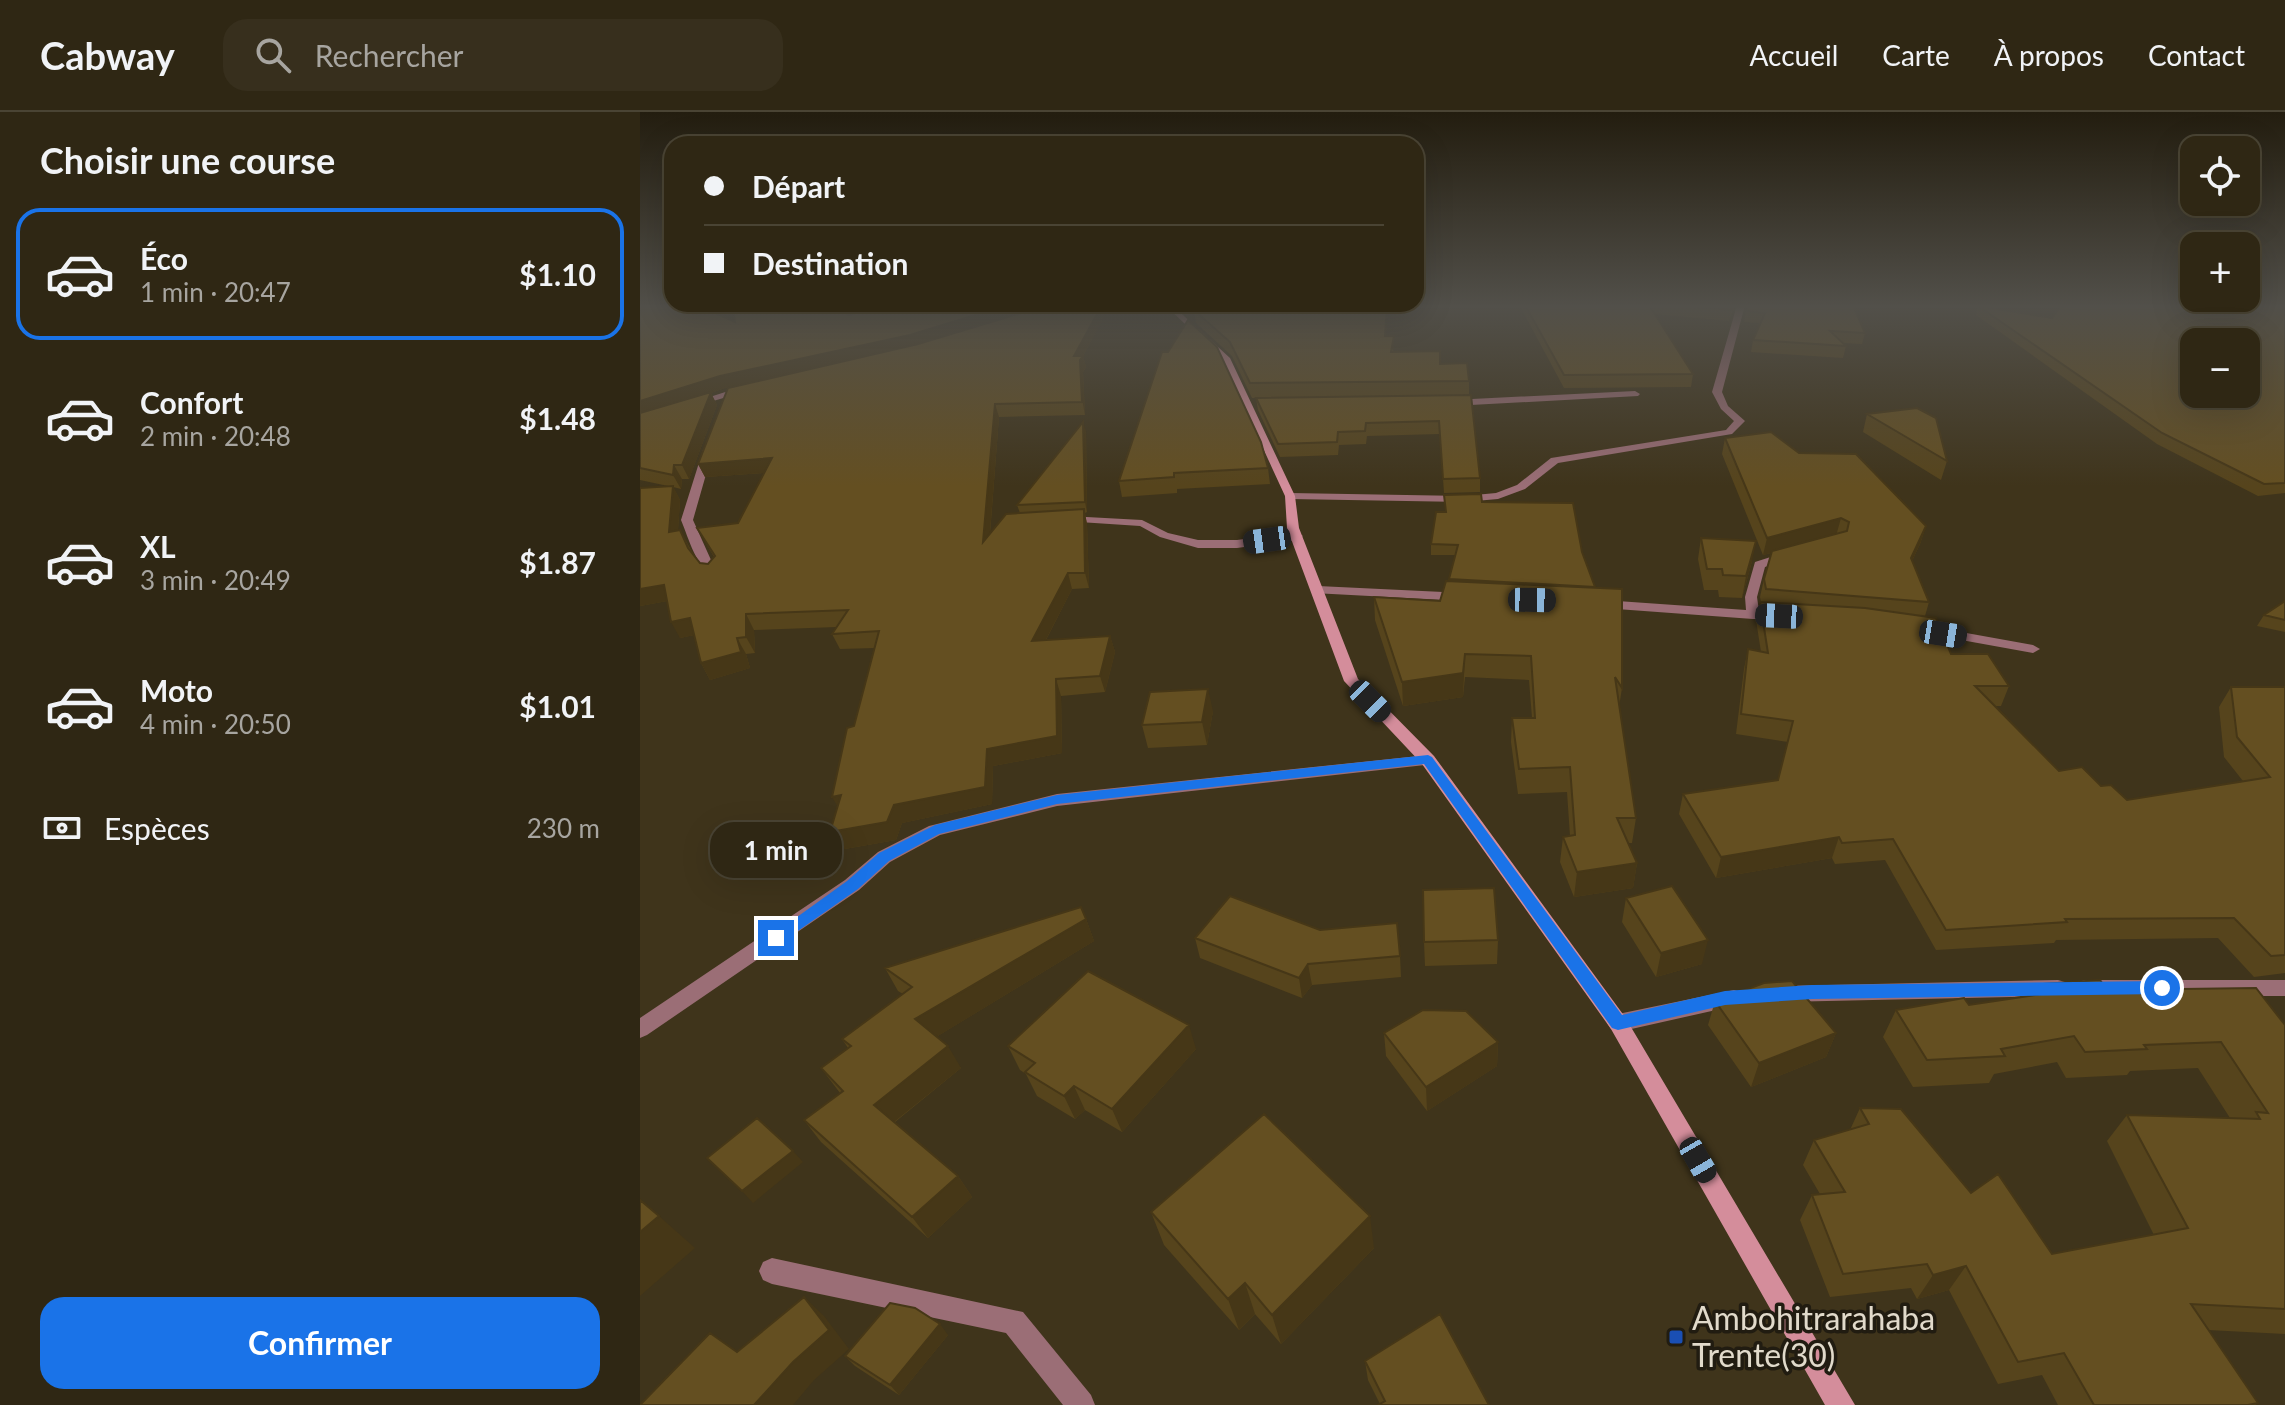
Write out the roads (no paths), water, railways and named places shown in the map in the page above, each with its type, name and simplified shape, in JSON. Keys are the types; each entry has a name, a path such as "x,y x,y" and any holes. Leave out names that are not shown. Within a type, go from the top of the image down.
{"street":[{"path":"1230,365 1254,404 1290,496 1293,528 1351,681 1428,760 1618,1023 1841,1405"},
{"path":"1290,496 1464,499 1498,496 1521,487 1555,460 1729,432 1740,421 1724,407 1717,392 1724,365"},
{"path":"686,406 759,386"},
{"path":"725,407 728,393"},
{"path":"1442,403 1635,394"},
{"path":"715,573 705,561 687,520 701,468 716,435"},
{"path":"1061,519 1142,523 1164,535 1198,544 1237,544 1297,536"},
{"path":"1753,615 1751,597 1759,565 1779,557 1804,553"},
{"path":"1318,590 1477,598"},
{"path":"1591,603 1798,617"},
{"path":"1911,626 2033,649"},
{"path":"640,1029 852,885 884,857 935,830 1057,800 1428,760"},
{"path":"1618,1023 1725,998 1812,992 2285,988"},
{"path":"772,1271 1014,1321 1081,1405"}],"place":[{"name":"Ambohitrarahaba Trente(30)","path":"1676,1337"}]}
